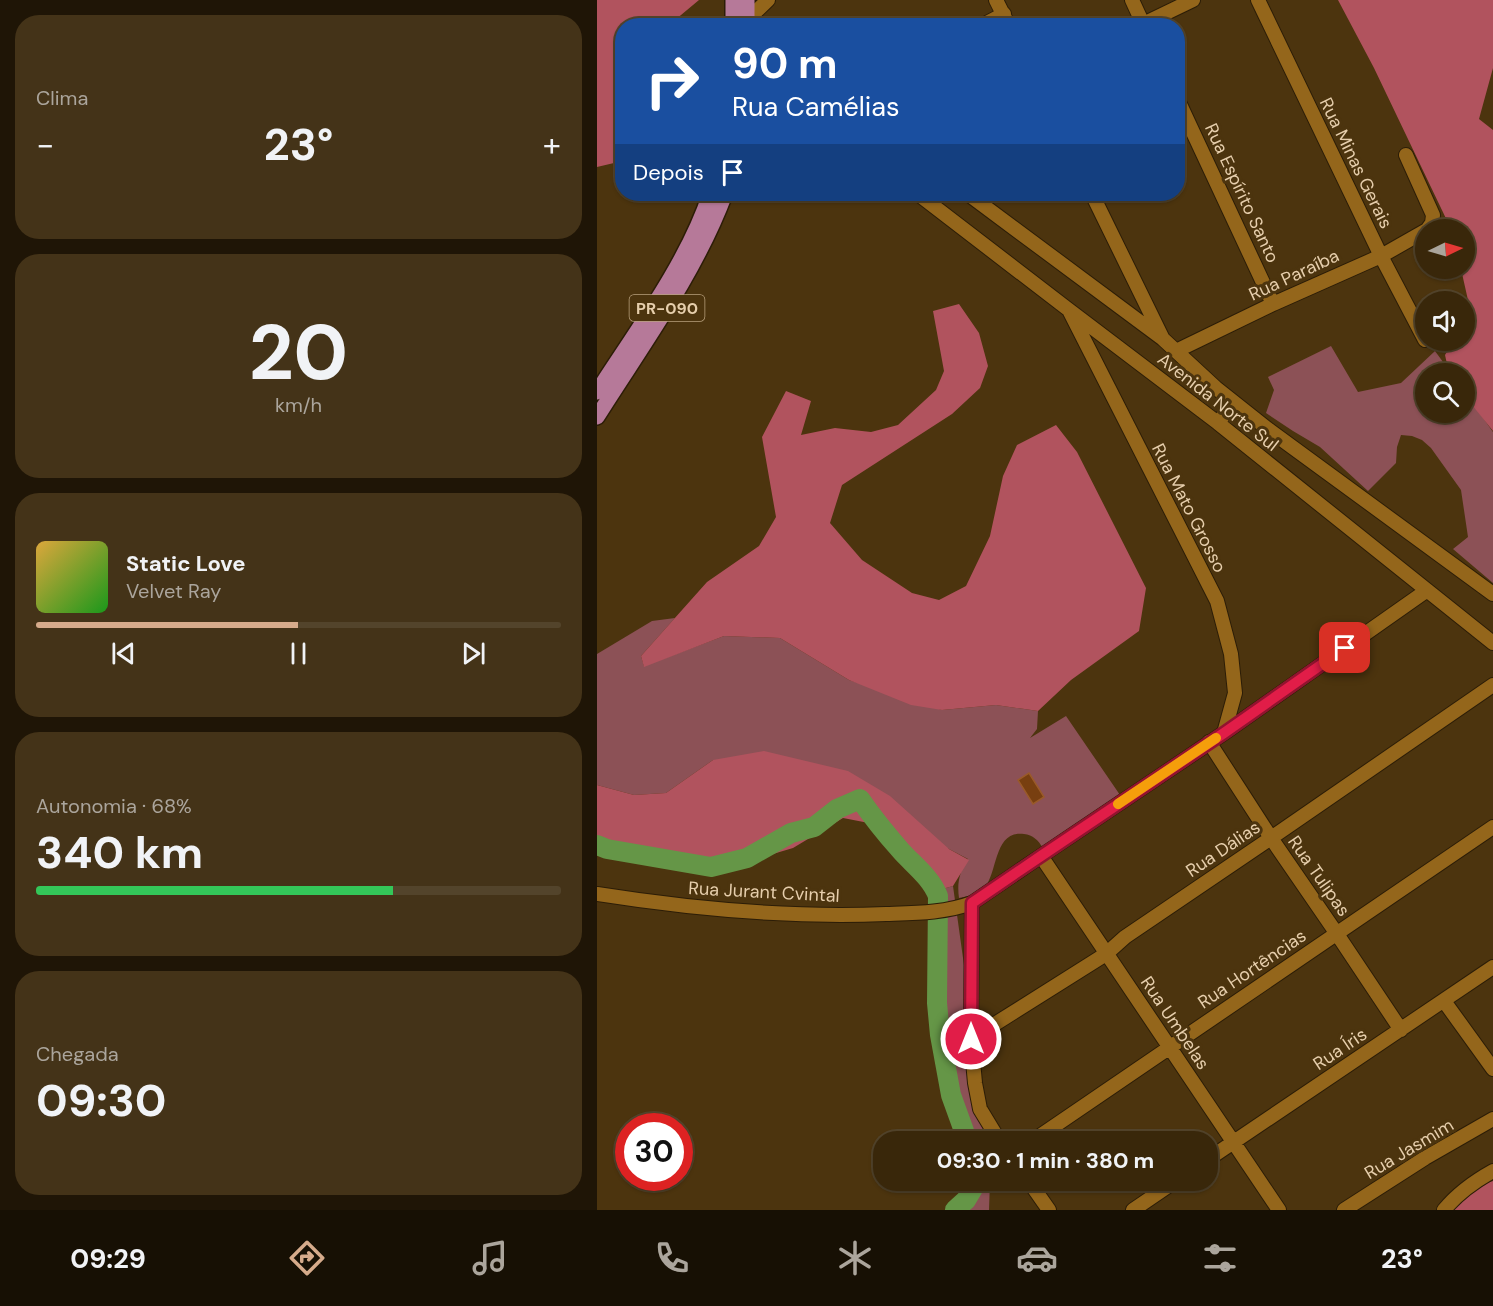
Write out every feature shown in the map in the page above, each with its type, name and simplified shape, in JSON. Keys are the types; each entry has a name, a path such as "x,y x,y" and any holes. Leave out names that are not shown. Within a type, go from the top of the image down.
{"main road":[{"path":"733,0 740,18"},
{"path":"743,18 747,0"},
{"name":"PR-090","path":"597,392 678,264 707,201"},
{"name":"PR-090","path":"597,417 694,264 722,201"}],"street":[{"path":"748,18 768,0"},
{"path":"996,0 1006,18"},
{"path":"1132,0 1139,18"},
{"path":"1156,18 1193,0"},
{"name":"Rua Minas Gerais","path":"1258,0 1381,256 1415,320"},
{"name":"Rua Espírito Santo","path":"1185,115 1273,304"},
{"name":"Rua Paraíba","path":"1406,155 1433,215 1432,219"},
{"name":"Avenida Norte Sul","path":"927,201 1218,423 1493,643"},
{"name":"Avenida Norte Sul","path":"977,201 1163,339 1216,388 1269,430 1493,594"},
{"path":"1095,201 1163,339"},
{"name":"Rua Paraíba","path":"1176,351 1273,304 1381,256 1415,236"},
{"name":"Rua Mato Grosso","path":"1069,310 1217,601 1231,654 1235,693 1224,733"},
{"path":"1178,393 1205,407 1212,405 1216,399 1216,388"},
{"path":"1218,423 1226,412 1233,411 1269,430"},
{"name":"Rua Jurant Cvintal","path":"597,894 705,908 784,914 867,915 960,908 972,903 1224,733 1426,591"},
{"name":"Rua Dálias","path":"971,1039 1106,954 1125,937 1493,685"},
{"name":"Rua Tulipas","path":"1209,742 1401,1030"},
{"name":"Rua Hortências","path":"1047,1131 1493,826"},
{"name":"Rua Umbelas","path":"1041,856 1279,1210"},
{"path":"972,903 971,1039 975,1083 980,1109 993,1131"},
{"name":"Rua Íris","path":"1218,1153 1493,967"},
{"path":"1444,1001 1493,1070"},
{"name":"Rua Jasmim","path":"1344,1210 1425,1158 1493,1119"},
{"path":"1444,1210 1452,1200 1493,1171"},
{"path":"1036,1191 1049,1210"},
{"path":"1133,1210 1161,1191"}],"shaded area":[{"path":"597,0 699,0 677,18 615,18 615,162 597,167"},
{"path":"1338,0 1493,0 1493,68 1479,119 1493,130 1493,431 1475,409 1475,363 1447,363 1445,355 1447,351 1475,351 1475,291 1466,291 1463,279 1475,279 1475,219 1446,219 1374,68"},
{"path":"959,304 979,333 988,366 980,388 952,414 842,485 830,523 862,560 912,593 939,600 966,586 990,536 1003,476 1017,445 1056,425 1077,452 1146,588 1139,631 1071,680 1038,711 996,705 942,710 911,705 849,680 780,638 724,636 644,667 641,656 707,582 759,546 776,517 762,437 786,391 811,401 801,435 835,428 871,432 898,425 936,390 944,371 933,311"},
{"path":"1331,346 1358,392 1401,383 1415,370 1415,423 1475,423 1475,407 1493,432 1493,583 1453,549 1468,537 1461,490 1431,448 1422,440 1401,435 1397,447 1396,463 1368,491 1320,447 1266,413 1274,390 1268,377"},
{"path":"1435,351 1444,363 1422,363"},
{"path":"675,618 641,656 644,666 724,636 780,638 849,680 942,710 996,705 1038,711 1037,729 1030,738 1066,716 1120,795 1043,848 1035,838 1024,834 1014,834 1007,838 998,853 985,887 976,893 959,898 959,878 968,859 949,849 713,760 666,793 634,795 597,785 597,654 652,621"},
{"path":"764,751 848,771 890,796 949,849 969,860 953,886 928,893 874,824 843,818 793,848 720,870 603,855 597,852 597,785 634,795 666,793 713,760"},
{"path":"953,886 985,1131 958,1131 941,1031 938,905 928,893"},
{"path":"1493,1181 1493,1210 1446,1210 1474,1187"},
{"path":"965,1191 990,1191 989,1210 955,1210 962,1203"}],"building":[{"path":"1029,773 1044,797 1033,804 1018,780"}],"waterway":[{"path":"597,845 607,849 711,867 747,858 791,833 814,827 837,809 860,799 902,852 927,878 938,896 937,1003 940,1035 951,1095 964,1131"},
{"path":"955,1210 971,1191"}],"slow traffic":[{"path":"1118,804 1216,738"}],"route":[{"path":"971,1039 972,903 1192,755 1345,648"}]}
